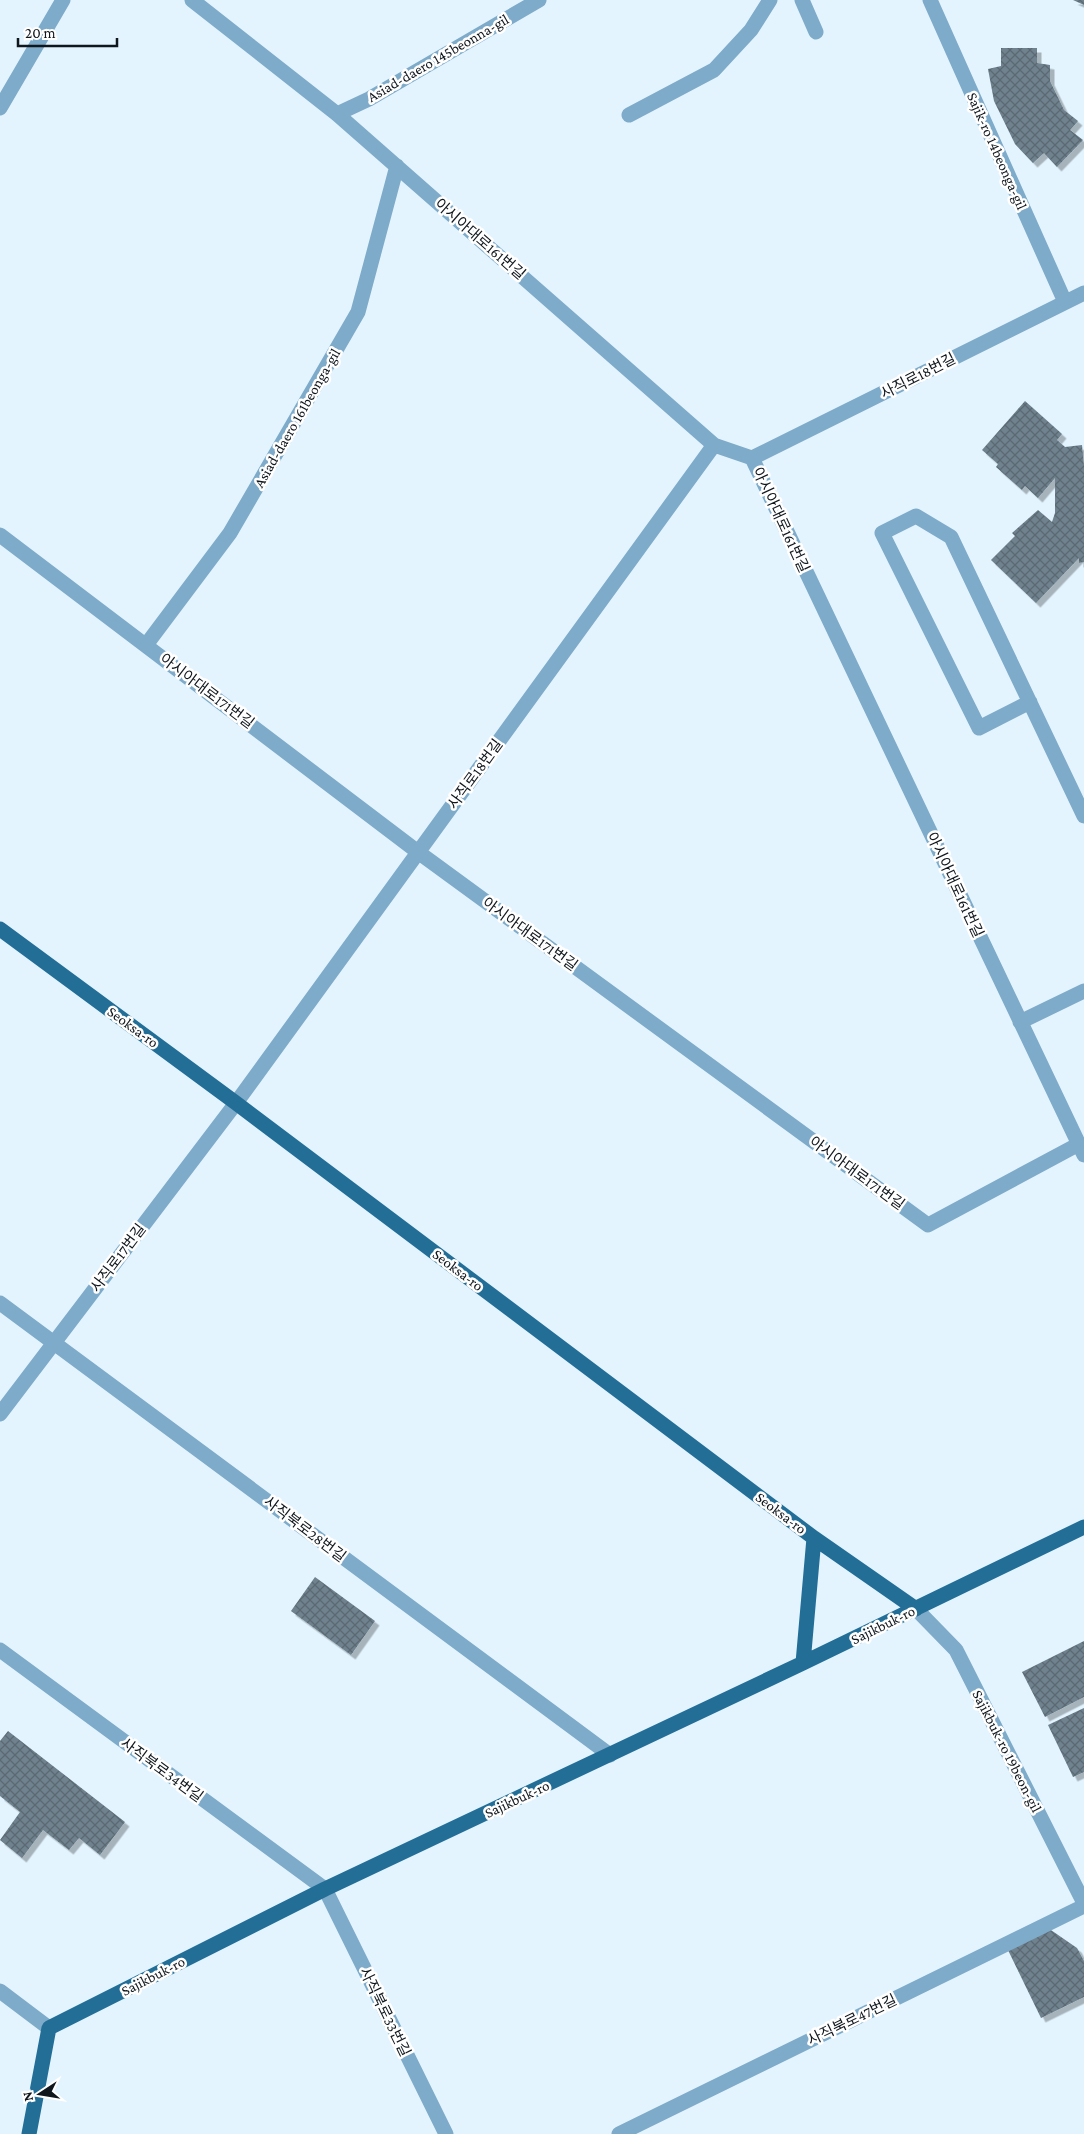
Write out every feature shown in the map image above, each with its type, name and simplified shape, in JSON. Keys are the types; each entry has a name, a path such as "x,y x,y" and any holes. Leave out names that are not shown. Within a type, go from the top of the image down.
{"main road":[{"name":"Seoksa-ro","path":"0,929 236,1103 814,1538 916,1609"},
{"name":"Sajikbuk-ro","path":"49,2028 324,1889 803,1664 1084,1527"},
{"path":"803,1664 814,1538"},
{"path":"29,2134 49,2028"}],"street":[{"path":"0,108 63,0"},
{"name":"아시아대로161번길","path":"192,0 337,114 714,445 752,458 1081,1149"},
{"name":"Asiad-daero 145beonna-gil","path":"337,114 369,99 539,0"},
{"path":"629,115 714,70 751,30 770,0"},
{"path":"802,0 816,32"},
{"name":"Sajik-ro 14beonga-gil","path":"930,0 1065,302"},
{"name":"Asiad-daero 161beonga-gil","path":"146,645 230,533 358,312 397,166"},
{"name":"사직로18번길","path":"752,458 1084,292"},
{"name":"사직로18번길","path":"236,1103 714,445"},
{"path":"1030,702 979,728 882,534 916,516 951,537 1030,702 1084,816"},
{"name":"아시아대로171번길","path":"0,535 418,852 928,1225 1081,1149"},
{"path":"1020,1022 1084,991"},
{"name":"사직로17번길","path":"0,1414 236,1103"},
{"name":"사직북로28번길","path":"0,1303 610,1755"},
{"name":"Sajikbuk-ro 19beon-gil","path":"916,1609 956,1650 1084,1904"},
{"name":"사직북로34번길","path":"0,1650 324,1889"},
{"name":"사직북로33번길","path":"324,1889 446,2134"},
{"name":"사직북로47번길","path":"619,2134 1084,1904"},
{"path":"0,1991 49,2028"}],"building":[{"path":"1073,0 1084,0 1084,5"},
{"path":"1001,48 1037,48 1037,63 1050,65 1050,81 1064,110 1078,121 1070,130 1083,140 1057,167 1044,153 1033,163 1015,144 994,101 988,69 1001,66"},
{"path":"1025,401 1062,434 1057,440 1065,447 1082,445 1084,466 1084,562 1079,563 1079,558 1036,603 991,560 1015,536 1012,533 1038,510 1052,522 1055,513 1055,478 1038,498 1025,486 1022,490 996,467 998,464 982,450"},
{"path":"315,1577 375,1621 351,1655 291,1611"},
{"path":"1084,1641 1084,1697 1045,1717 1022,1672"},
{"path":"1084,1708 1084,1772 1073,1777 1048,1725"},
{"path":"8,1731 125,1822 100,1855 79,1838 69,1850 43,1830 22,1858 0,1840 20,1812 0,1796 0,1741"},
{"path":"1048,1928 1077,1948 1084,1961 1084,1997 1041,2018 1007,1948"}]}
